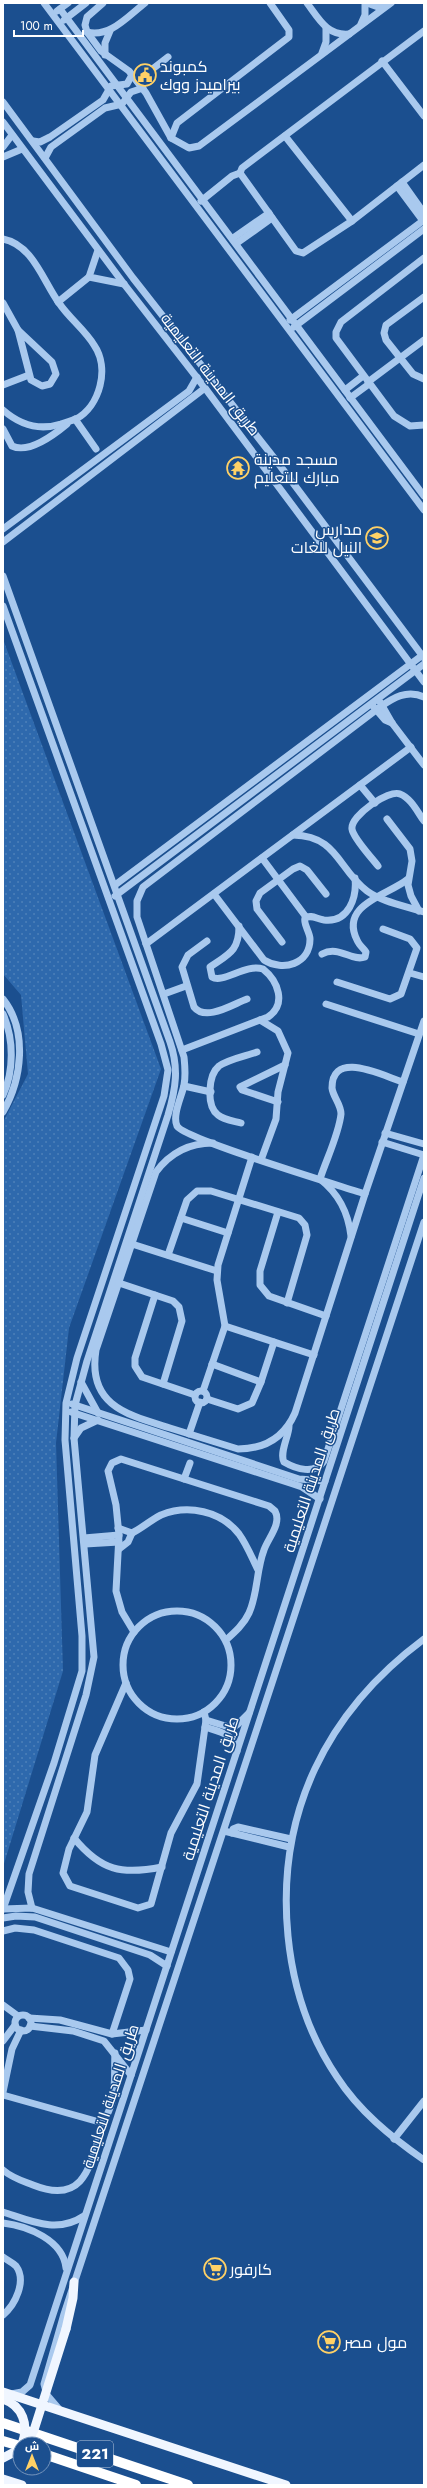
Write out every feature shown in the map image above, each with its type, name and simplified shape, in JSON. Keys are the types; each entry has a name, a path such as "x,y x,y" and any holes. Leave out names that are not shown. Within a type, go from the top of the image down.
{"highway":[{"name":"221","path":"3,2424 188,2485"},
{"name":"221","path":"52,2457 136,2485"}],"main road":[{"path":"29,2436 34,2430 66,2329 74,2294 74,2282"},
{"path":"6,2395 59,2409 286,2485"},
{"path":"6,2395 23,2416 25,2430 24,2436"},
{"path":"3,2458 12,2452"},
{"path":"3,2479 22,2485"}],"street":[{"path":"44,3 286,323 424,510"},
{"path":"53,14 68,3"},
{"path":"59,24 86,3"},
{"path":"103,3 87,17 85,25 87,32 106,56 127,68 143,88 171,138 183,146 200,146 390,3"},
{"path":"87,32 98,34 110,31 145,3"},
{"path":"171,138 176,123 289,37 289,30 270,3"},
{"path":"307,3 326,28 337,34 350,34"},
{"path":"359,27 365,15 366,3 378,6 390,3"},
{"path":"60,9 295,321 350,398 424,496"},
{"path":"321,54 326,42 326,28"},
{"path":"106,56 105,43 110,31"},
{"path":"196,205 232,176 240,173 242,168 286,136 382,61 424,31"},
{"path":"33,141 40,142 50,138 103,100 108,89 112,85 118,86 129,83 168,57"},
{"path":"382,61 424,116"},
{"path":"129,83 134,90"},
{"path":"45,158 51,147 105,108 120,105 134,90 143,88"},
{"name":"طريق المدينة التعليمية","path":"3,102 133,278 278,464 424,656"},
{"name":"طريق المدينة التعليمية","path":"3,122 98,250 268,471 424,682"},
{"path":"162,122 176,123"},
{"path":"3,147 12,135"},
{"path":"286,136 352,221"},
{"path":"3,157 22,149"},
{"path":"240,173 296,251 304,254 352,221 424,165"},
{"path":"42,176 53,168"},
{"path":"290,330 295,321 424,218 400,184"},
{"path":"209,222 216,216"},
{"path":"235,241 270,216"},
{"path":"286,323 295,321 424,229"},
{"path":"3,239 18,245 28,254 58,302 95,345 101,363 102,377 96,397 84,413 33,445 20,448 12,446 3,429"},
{"path":"58,302 90,277 98,250"},
{"path":"424,258 338,327 336,338 338,343 401,422 410,426 424,425"},
{"path":"90,277 124,284"},
{"path":"424,297 385,329 386,340 400,358 413,374 424,379"},
{"path":"3,302 18,330 29,363 29,375 36,384 44,386 54,380 56,369 52,362 18,330"},
{"path":"345,390 367,380 424,340"},
{"path":"3,385 29,375"},
{"path":"3,529 190,391 197,377"},
{"path":"350,398 367,380"},
{"path":"3,542 205,388"},
{"path":"3,410 21,423 32,427 49,427 74,420"},
{"path":"74,420 96,449"},
{"path":"268,471 278,464"},
{"path":"326,551 337,543"},
{"path":"3,576 115,885 170,1042 177,1069 176,1084 170,1109 127,1235 74,1405 74,1438 93,1634 91,1675 29,1874 28,1892 32,1908"},
{"path":"3,606 161,1044 168,1070 164,1096 77,1358 66,1403 66,1459 82,1636 82,1671 54,1763 3,1909 32,1908 171,1952"},
{"path":"115,885 414,667 424,656"},
{"path":"414,667 424,664"},
{"path":"365,1194 213,1143 183,1132 178,1126 176,1118 184,1086 185,1071 182,1050 146,944 137,914 137,901 143,887 379,708 399,695 417,694 424,697"},
{"path":"372,698 424,765"},
{"path":"109,900 372,698"},
{"path":"146,944 411,747"},
{"path":"360,785 375,803"},
{"path":"378,866 353,833 351,828 354,820 375,803 391,793 401,794 409,800 424,821"},
{"path":"387,819 410,850 412,866 408,879 411,896 421,912"},
{"path":"293,835 310,837 327,844 368,892 421,912"},
{"path":"262,858 306,917 328,920 344,914 355,897 355,878"},
{"path":"282,942 256,909 255,904 260,893 295,867 302,867 326,894"},
{"path":"322,954 336,951 360,958 365,957 366,952 355,936 354,920 363,906 397,888 408,879"},
{"path":"214,894 267,962 287,966 303,959 310,941 304,920 306,917"},
{"path":"182,1050 260,1020 274,1013 279,1001 274,981 263,969 252,967 217,979 212,977 210,967 229,954 237,945 239,926"},
{"path":"337,982 394,999 401,994 417,951 415,943 383,929"},
{"path":"207,941 188,955 183,963 182,971 194,1007 202,1013 212,1012 247,999"},
{"path":"263,969 267,962"},
{"path":"410,972 424,977"},
{"path":"164,994 186,986"},
{"path":"3,999 16,1021 18,1046 15,1084 3,1112"},
{"path":"326,1004 419,1034"},
{"path":"3,1014 9,1032 10,1047 9,1076 3,1095"},
{"path":"260,1020 275,1028 283,1038 288,1053 276,1119 261,1160"},
{"path":"382,1142 424,1155 324,1461 319,1467 306,1470 283,1460 289,1426 295,1413 382,1142 424,1020"},
{"path":"241,1123 223,1118 215,1113 211,1104 212,1077 220,1066 257,1052"},
{"path":"278,1102 242,1090 240,1087 241,1084 285,1065"},
{"path":"320,1179 340,1116 332,1088 337,1072 343,1067 351,1066 403,1082"},
{"path":"184,1086 211,1092"},
{"path":"385,1133 424,1144"},
{"path":"213,1143 185,1148 162,1164 156,1172 96,1350 95,1370 100,1389 112,1405 128,1415 238,1449 248,1449 268,1444 289,1426"},
{"path":"203,1391 225,1326 217,1271 252,1157"},
{"name":"طريق المدينة التعليمية","path":"6,2395 22,2392 30,2385 424,1178"},
{"path":"320,1179 330,1187 343,1205 351,1238"},
{"path":"168,1255 187,1200 197,1191 211,1190 299,1218 307,1230 287,1303"},
{"path":"278,1212 259,1278 263,1291 287,1303 326,1316"},
{"path":"181,1218 228,1233"},
{"name":"طريق المدينة التعليمية","path":"59,2409 47,2395 44,2384 64,2314 176,1980 424,1222"},
{"path":"118,1232 127,1235"},
{"path":"132,1244 217,1271"},
{"path":"398,1258 410,1262"},
{"path":"119,1283 176,1304 182,1316 162,1384"},
{"path":"155,1295 135,1362 137,1370 142,1377 196,1395"},
{"path":"225,1326 314,1355"},
{"path":"196,1395 196,1400 238,1409 243,1408 255,1398 262,1382 274,1342"},
{"path":"212,1364 262,1382"},
{"path":"81,1382 98,1416"},
{"path":"189,1434 207,1395 203,1391"},
{"path":"196,1395 198,1392 203,1391"},
{"path":"66,1403 98,1416 302,1487 320,1499"},
{"path":"65,1410 74,1413 98,1416 299,1479 325,1482"},
{"path":"74,1438 81,1428 98,1416"},
{"path":"134,1632 122,1612 116,1591 119,1538 116,1505 108,1476 112,1463 126,1459 184,1480 272,1508 277,1514 277,1522 265,1546 258,1570 254,1599 249,1613 242,1625 226,1640"},
{"path":"184,1480 190,1463"},
{"path":"84,1541 119,1538 160,1516 174,1511 195,1510 216,1516 228,1523 247,1545 258,1570"},
{"path":"119,1538 128,1542 132,1532"},
{"path":"247,1545 256,1550 265,1546"},
{"path":"182,1611 208,1620 226,1640 231,1662 228,1684 216,1703 204,1712 184,1719 159,1716 138,1703 126,1683 123,1661 124,1651 134,1632 155,1615 182,1611"},
{"path":"276,1634 288,1637"},
{"path":"424,1639 377,1678 337,1728 320,1756 306,1786 291,1839 286,1884 286,1917 291,1969 300,2002 313,2036 337,2078 362,2108 394,2139 424,2160"},
{"path":"126,1683 99,1744 93,1765 87,1812 67,1854 63,1873 66,1883 70,1886 133,1907 143,1908 151,1904 171,1833 197,1784 205,1724 204,1712"},
{"path":"230,1731 250,1711"},
{"path":"205,1724 230,1731"},
{"path":"230,1731 238,1751"},
{"path":"232,1833 238,1827 291,1839"},
{"path":"224,1831 289,1847"},
{"path":"74,1838 90,1856 111,1868 134,1872 162,1867"},
{"path":"3,1918 16,1916 35,1917 150,1955 166,1969 172,1971 176,1980"},
{"path":"3,1931 15,1928 34,1930 119,1958 128,1970 130,1979 112,2034"},
{"path":"174,1944 178,1952 184,1953"},
{"path":"3,2005 18,2016 23,2015 29,2018 60,2020 112,2034 146,2030"},
{"path":"3,2041 15,2025 18,2016"},
{"path":"29,2018 30,2026"},
{"path":"15,2025 21,2030"},
{"path":"21,2030 25,2030 30,2026 58,2028 88,2035 104,2041 131,2075"},
{"path":"21,2030 12,2049 3,2093 103,2122"},
{"path":"3,2170 9,2175 46,2190 55,2192 72,2188 83,2180 90,2169 103,2122 112,2102 115,2053"},
{"path":"394,2139 424,2101"},
{"path":"3,2212 51,2226 65,2225 84,2216"},
{"path":"3,2223 48,2238 63,2255 67,2270"},
{"path":"3,2257 16,2266 20,2281 13,2304 3,2315"},
{"path":"54,2311 64,2314"}],"shaded area":[{"path":"3,639 161,1069 69,1328 56,1443 63,1671 3,1867 3,1122 28,1074 21,995 3,974"}],"place":[{"name":"كمبوند بيراميدز ووك","path":"145,75"},
{"name":"مسجد مدينة مبارك للتعليم","path":"238,468"},
{"name":"مدارس النيل للغات","path":"377,538"},
{"name":"كارفور","path":"215,2269"},
{"name":"مول مصر","path":"329,2342"}]}
